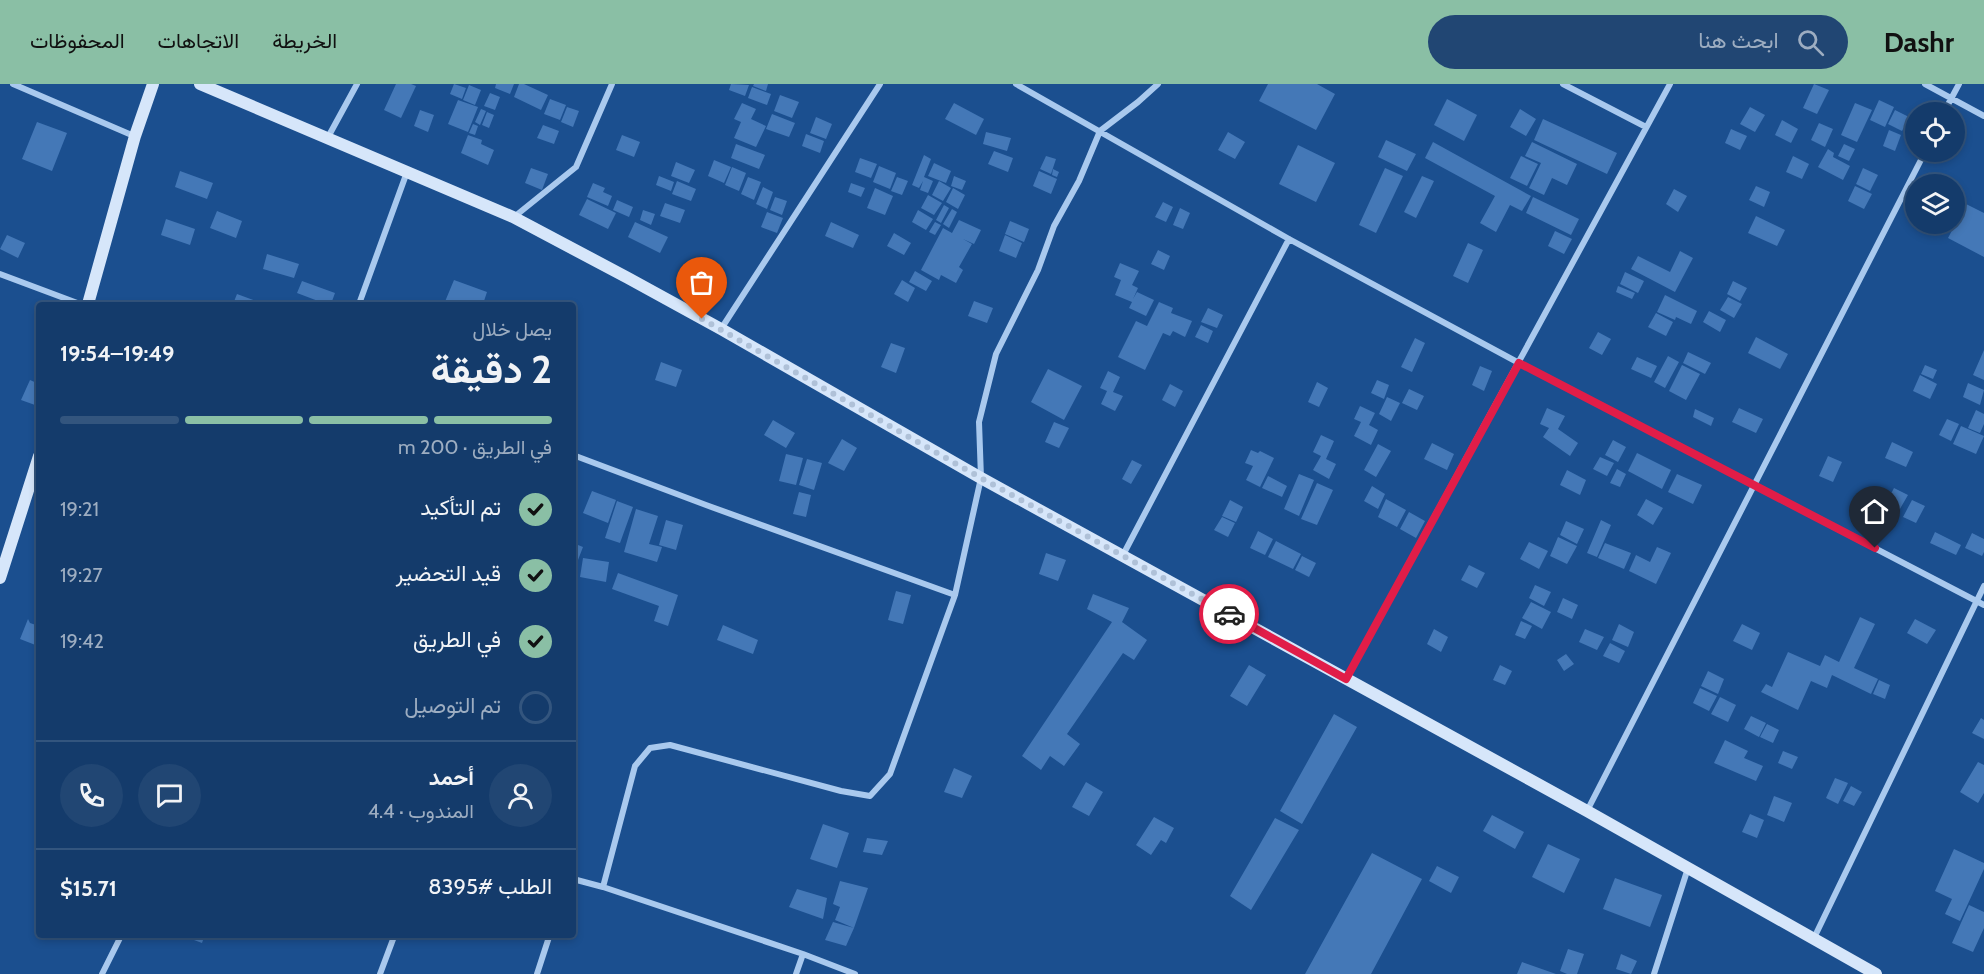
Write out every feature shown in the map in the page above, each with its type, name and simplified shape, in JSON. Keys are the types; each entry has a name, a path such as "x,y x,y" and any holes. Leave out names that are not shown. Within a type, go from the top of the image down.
{"street":[{"path":"13,84 135,136"},
{"path":"89,302 135,136 153,84"},
{"path":"200,84 513,217 721,329 981,478 1587,811 1876,974"},
{"path":"327,139 357,84"},
{"path":"513,217 576,167 612,84"},
{"path":"721,329 880,84"},
{"path":"1016,84 1290,239 1519,363 1984,605"},
{"path":"603,887 635,766 650,748 670,745 841,791 870,796 890,774 955,595 981,478 979,422 996,354 1038,270 1054,226 1079,181 1100,131 1158,84"},
{"path":"1563,84 1646,127"},
{"path":"1346,679 1670,84"},
{"path":"1925,84 1984,116"},
{"path":"1950,102 1959,84"},
{"path":"1587,811 1920,162"},
{"path":"360,302 407,172"},
{"path":"1123,555 1290,239"},
{"path":"0,274 75,302"},
{"path":"576,456 955,595"},
{"path":"0,578 36,465"},
{"path":"1814,938 1984,586"},
{"path":"1654,974 1688,868"},
{"path":"576,880 803,954 855,974"},
{"path":"102,974 120,938"},
{"path":"380,974 394,938"},
{"path":"537,974 549,938"},
{"path":"796,974 803,954"}],"building":[{"path":"396,84 416,86 401,118 384,110"},
{"path":"454,84 466,88 462,99 450,94"},
{"path":"496,84 514,84 510,94 495,88"},
{"path":"519,84 548,95 541,110 514,97"},
{"path":"731,84 749,85 745,96 729,90"},
{"path":"754,84 768,84 766,91 753,86"},
{"path":"1268,84 1317,84 1335,94 1316,130 1259,101"},
{"path":"1814,84 1829,90 1817,114 1803,108"},
{"path":"469,85 481,90 475,105 463,100"},
{"path":"752,87 771,94 767,105 748,98"},
{"path":"490,93 500,97 495,110 484,106"},
{"path":"780,95 799,102 792,118 774,111"},
{"path":"550,99 566,105 560,120 544,114"},
{"path":"1447,99 1477,115 1464,141 1434,125"},
{"path":"458,100 478,107 468,132 448,124"},
{"path":"1879,100 1894,107 1885,127 1870,120"},
{"path":"742,103 756,109 751,119 766,126 756,147 734,138 741,122 734,119"},
{"path":"954,103 984,119 976,135 945,119"},
{"path":"1855,103 1872,110 1857,142 1841,135"},
{"path":"567,107 579,111 573,127 561,122"},
{"path":"1750,107 1765,115 1755,132 1740,124"},
{"path":"481,109 486,111 480,125 475,122"},
{"path":"1520,109 1536,119 1526,136 1510,127"},
{"path":"420,110 434,115 428,132 414,126"},
{"path":"1895,110 1905,115 1905,125 1902,131 1888,124"},
{"path":"487,112 494,115 489,128 482,125"},
{"path":"772,114 795,123 789,137 766,129"},
{"path":"816,117 832,124 826,139 810,133"},
{"path":"1543,119 1617,153 1607,174 1534,140"},
{"path":"1782,120 1798,129 1791,143 1775,135"},
{"path":"37,122 67,133 52,171 22,159"},
{"path":"1819,123 1833,129 1825,147 1811,140"},
{"path":"473,124 478,126 475,135 469,133"},
{"path":"543,125 559,131 554,144 537,138"},
{"path":"1731,129 1747,136 1740,150 1725,143"},
{"path":"1889,130 1901,135 1895,151 1883,146"},
{"path":"986,132 1011,138 1007,151 983,144"},
{"path":"1228,132 1245,142 1235,159 1218,150"},
{"path":"806,134 824,141 820,153 802,146"},
{"path":"468,135 482,140 481,144 494,150 488,165 461,153"},
{"path":"622,135 640,142 634,157 616,150"},
{"path":"1386,140 1416,154 1407,171 1378,157"},
{"path":"1433,142 1531,196 1522,211 1510,205 1496,232 1480,223 1495,196 1425,158"},
{"path":"1532,142 1577,164 1567,185 1552,178 1544,195 1529,188 1541,163 1525,156"},
{"path":"736,144 765,155 759,169 731,158"},
{"path":"1844,144 1855,149 1849,161 1838,156"},
{"path":"1298,145 1335,163 1316,202 1279,184"},
{"path":"1828,149 1834,153 1833,157 1850,166 1843,180 1818,167"},
{"path":"994,151 1013,158 1008,172 988,164"},
{"path":"924,155 931,159 924,177 933,181 928,193 920,190 923,181 919,188 912,185"},
{"path":"1046,156 1056,159 1051,174 1040,169"},
{"path":"1521,156 1538,164 1527,186 1510,178"},
{"path":"1793,156 1809,164 1802,179 1786,172"},
{"path":"860,158 877,164 871,178 855,172"},
{"path":"714,160 731,167 724,183 708,176"},
{"path":"676,162 695,170 689,183 671,176"},
{"path":"934,163 951,171 946,183 928,176"},
{"path":"879,166 896,173 890,189 873,182"},
{"path":"732,167 746,173 739,191 725,185"},
{"path":"531,168 548,174 542,190 525,183"},
{"path":"1385,168 1403,176 1376,233 1359,225"},
{"path":"1863,168 1878,175 1870,191 1856,184"},
{"path":"1053,169 1059,172 1057,177 1052,175"},
{"path":"180,171 213,183 207,199 175,187"},
{"path":"1039,171 1057,179 1051,194 1033,186"},
{"path":"659,176 674,182 671,191 656,185"},
{"path":"954,176 966,181 962,190 951,186"},
{"path":"1422,176 1434,181 1416,218 1404,212"},
{"path":"748,177 761,182 754,200 741,194"},
{"path":"897,177 908,181 902,195 891,191"},
{"path":"677,181 696,189 691,201 672,194"},
{"path":"939,181 951,188 943,201 932,195"},
{"path":"593,183 605,188 603,192 612,196 608,206 587,197"},
{"path":"851,183 865,188 861,197 848,192"},
{"path":"1756,186 1770,192 1764,207 1749,200"},
{"path":"1855,186 1872,194 1864,209 1848,201"},
{"path":"763,187 773,192 767,209 756,204"},
{"path":"875,188 893,196 885,215 867,208"},
{"path":"953,188 965,195 958,209 946,202"},
{"path":"1674,189 1687,196 1678,212 1666,204"},
{"path":"928,195 942,203 934,215 921,208"},
{"path":"775,197 787,201 782,215 770,210"},
{"path":"1533,197 1579,219 1571,235 1526,213"},
{"path":"587,199 616,213 608,229 579,215"},
{"path":"617,200 633,207 629,217 613,210"},
{"path":"1163,202 1173,207 1166,222 1155,217"},
{"path":"665,203 685,210 680,223 660,216"},
{"path":"1966,204 1984,213 1984,257 1948,238 1950,234 1965,234"},
{"path":"944,205 949,208 941,223 936,220"},
{"path":"1180,208 1190,213 1183,229 1173,225"},
{"path":"952,209 957,212 949,228 943,224"},
{"path":"643,210 655,214 651,225 640,220"},
{"path":"918,210 933,219 926,230 912,222"},
{"path":"217,211 242,221 236,238 210,228"},
{"path":"767,212 783,218 777,233 761,227"},
{"path":"1756,216 1785,230 1777,246 1748,233"},
{"path":"166,219 195,229 190,245 161,235"},
{"path":"959,220 981,230 974,244 963,239 972,244 959,267 963,270 956,283 941,275 939,280 921,270 943,228 952,233"},
{"path":"1010,221 1029,229 1024,242 1005,234"},
{"path":"635,222 668,237 660,253 628,237"},
{"path":"831,222 859,235 853,248 825,236"},
{"path":"935,222 941,225 935,235 929,232"},
{"path":"1555,231 1572,239 1564,254 1548,246"},
{"path":"894,233 911,243 904,255 887,246"},
{"path":"7,235 25,243 18,258 0,249"},
{"path":"1005,235 1022,243 1016,258 999,251"},
{"path":"1468,243 1483,250 1468,283 1453,276"},
{"path":"1158,250 1170,256 1164,270 1151,264"},
{"path":"1680,251 1693,258 1675,292 1631,269 1638,256 1670,272"},
{"path":"267,254 299,264 294,278 263,269"},
{"path":"1120,263 1139,271 1132,285 1138,288 1133,299 1137,292 1154,300 1146,316 1129,308 1132,302 1115,295 1121,280 1114,277"},
{"path":"915,271 932,281 926,291 909,282"},
{"path":"1625,272 1644,281 1638,293 1620,284"},
{"path":"454,280 487,292 484,302 445,302"},
{"path":"902,280 915,288 908,302 894,294"},
{"path":"302,281 335,293 332,302 321,302 297,293"},
{"path":"1733,281 1747,288 1740,301 1727,294"},
{"path":"1618,286 1635,293 1632,299 1616,292"},
{"path":"237,294 259,302 234,302"},
{"path":"1665,295 1697,311 1691,324 1657,312"},
{"path":"1728,297 1742,304 1734,318 1720,310"},
{"path":"974,301 993,308 987,323 968,316"},
{"path":"1159,302 1173,308 1171,313 1192,321 1185,337 1173,331 1170,336 1163,333 1145,370 1118,357 1136,321 1147,326"},
{"path":"1208,308 1223,315 1217,328 1201,322"},
{"path":"1709,311 1726,320 1720,332 1703,322"},
{"path":"1656,313 1673,322 1666,336 1648,327"},
{"path":"1201,325 1213,331 1208,343 1195,337"},
{"path":"1598,332 1611,339 1602,355 1589,348"},
{"path":"1756,337 1788,354 1780,369 1748,353"},
{"path":"1415,338 1425,343 1412,372 1401,367"},
{"path":"891,343 905,348 896,373 881,367"},
{"path":"1984,350 1984,380 1973,375"},
{"path":"1688,352 1711,363 1705,374 1683,363"},
{"path":"1668,356 1679,362 1665,388 1654,382"},
{"path":"1637,357 1657,366 1651,378 1631,369"},
{"path":"661,362 682,370 676,387 655,380"},
{"path":"1682,365 1700,374 1686,400 1669,391"},
{"path":"1925,365 1937,370 1933,379 1921,374"},
{"path":"1480,366 1492,371 1484,391 1472,385"},
{"path":"1048,369 1082,386 1064,420 1031,402"},
{"path":"1108,371 1120,377 1113,392 1123,396 1115,411 1101,404 1107,391 1100,388"},
{"path":"1920,375 1937,384 1930,399 1913,391"},
{"path":"30,380 36,383 35,405 21,400"},
{"path":"1377,380 1389,385 1384,399 1371,393"},
{"path":"1317,382 1328,388 1319,407 1308,402"},
{"path":"1968,383 1984,390 1980,405 1963,397"},
{"path":"1170,384 1183,391 1175,407 1162,400"},
{"path":"1409,389 1424,396 1417,410 1402,403"},
{"path":"1387,397 1400,403 1391,421 1379,414"},
{"path":"1360,406 1375,413 1369,425 1378,430 1371,445 1354,436 1361,422 1354,419"},
{"path":"1547,408 1565,416 1558,429 1578,443 1570,456 1543,437 1549,428 1540,424"},
{"path":"1739,408 1763,419 1756,433 1732,422"},
{"path":"1695,409 1714,418 1711,426 1693,417"},
{"path":"1976,410 1984,414 1984,424 1980,433 1968,428"},
{"path":"1947,419 1959,424 1951,441 1939,435"},
{"path":"773,420 795,433 786,448 764,435"},
{"path":"1054,422 1069,428 1059,448 1045,442"},
{"path":"1961,426 1984,436 1976,454 1953,444"},
{"path":"1321,435 1334,441 1326,459 1336,464 1329,479 1313,470 1321,456 1313,452"},
{"path":"842,439 857,448 844,471 828,463"},
{"path":"1613,440 1626,447 1618,462 1605,455"},
{"path":"1892,442 1913,452 1906,467 1885,458"},
{"path":"1432,443 1454,454 1447,470 1424,459"},
{"path":"1378,444 1391,451 1376,477 1364,470"},
{"path":"1251,450 1258,453 1260,451 1274,458 1260,487 1246,480 1253,466 1245,463"},
{"path":"1637,453 1671,470 1662,489 1628,471"},
{"path":"786,454 803,458 796,485 779,481"},
{"path":"1828,456 1842,462 1833,482 1819,476"},
{"path":"1600,457 1614,463 1607,476 1593,469"},
{"path":"807,459 822,463 814,490 799,485"},
{"path":"1132,460 1142,465 1131,484 1122,479"},
{"path":"1617,469 1626,474 1620,487 1610,483"},
{"path":"1567,470 1586,480 1580,495 1560,485"},
{"path":"1299,474 1314,480 1299,516 1284,509"},
{"path":"1677,474 1702,485 1693,504 1668,492"},
{"path":"1268,476 1287,486 1282,497 1262,488"},
{"path":"1317,483 1333,490 1317,525 1301,519"},
{"path":"1372,486 1385,494 1378,509 1364,501"},
{"path":"1894,488 1908,495 1897,514 1884,507"},
{"path":"592,491 616,500 608,523 583,513"},
{"path":"799,492 811,495 806,517 793,514"},
{"path":"1386,499 1406,510 1397,527 1378,517"},
{"path":"1646,499 1663,508 1653,525 1637,515"},
{"path":"1230,500 1243,507 1236,522 1222,516"},
{"path":"1912,500 1925,506 1916,523 1903,517"},
{"path":"617,501 633,507 620,543 605,538"},
{"path":"636,509 658,516 649,544 662,547 657,562 624,552"},
{"path":"1409,512 1425,521 1416,538 1400,529"},
{"path":"1222,517 1235,523 1228,537 1214,530"},
{"path":"666,520 683,525 676,550 659,545"},
{"path":"1601,520 1611,525 1597,557 1587,553"},
{"path":"1566,521 1584,529 1577,544 1560,535"},
{"path":"1258,531 1273,539 1265,555 1250,548"},
{"path":"1935,532 1961,545 1956,555 1930,543"},
{"path":"1972,533 1984,539 1982,556 1965,548"},
{"path":"1558,537 1577,546 1567,564 1550,556"},
{"path":"1276,541 1301,554 1293,569 1268,557"},
{"path":"1529,542 1548,551 1539,569 1520,559"},
{"path":"1605,543 1631,553 1624,569 1598,558"},
{"path":"576,544 583,547 576,565"},
{"path":"1657,547 1671,553 1656,584 1629,571 1636,555 1650,562"},
{"path":"1046,553 1066,560 1058,581 1039,574"},
{"path":"1302,556 1316,563 1309,577 1295,570"},
{"path":"583,558 609,562 606,582 580,577"},
{"path":"1469,565 1485,573 1477,588 1461,580"},
{"path":"618,573 678,595 668,626 654,621 659,606 612,589"},
{"path":"1535,585 1551,592 1544,606 1529,598"},
{"path":"896,591 911,595 903,624 888,620"},
{"path":"1093,594 1129,608 1122,622 1147,640 1134,660 1123,653 1067,734 1080,744 1064,766 1050,756 1041,770 1022,756 1112,622 1087,609"},
{"path":"1563,598 1578,605 1572,619 1557,612"},
{"path":"1531,602 1551,612 1542,629 1522,618"},
{"path":"1860,617 1875,624 1854,668 1878,679 1871,694 1832,675 1827,688 1811,681 1798,710 1761,692 1766,684 1772,687 1788,652 1820,666 1825,655 1839,662"},
{"path":"28,619 30,623 36,625 36,645 20,639"},
{"path":"1915,619 1936,630 1927,644 1907,633"},
{"path":"1521,621 1532,626 1525,639 1515,635"},
{"path":"1619,624 1634,632 1628,647 1612,640"},
{"path":"1742,624 1760,633 1752,650 1733,641"},
{"path":"723,625 758,640 753,654 717,640"},
{"path":"1434,629 1448,637 1441,652 1427,644"},
{"path":"1585,629 1604,637 1597,650 1579,642"},
{"path":"1610,643 1625,651 1619,663 1603,656"},
{"path":"1566,654 1574,664 1564,671 1557,660"},
{"path":"1249,665 1266,675 1247,706 1230,696"},
{"path":"1500,665 1512,671 1505,685 1493,680"},
{"path":"1708,671 1724,679 1718,694 1701,686"},
{"path":"1879,680 1890,685 1885,699 1873,694"},
{"path":"1700,688 1717,696 1709,711 1693,703"},
{"path":"1720,697 1736,705 1728,722 1711,714"},
{"path":"1334,714 1357,727 1302,824 1280,811"},
{"path":"1751,716 1766,723 1759,737 1744,729"},
{"path":"1981,718 1984,720 1984,739 1972,733"},
{"path":"1767,724 1779,730 1773,743 1760,737"},
{"path":"1725,740 1748,751 1744,758 1763,766 1756,781 1714,763"},
{"path":"1783,751 1798,757 1792,769 1778,763"},
{"path":"1978,762 1984,765 1984,793 1978,803 1960,792"},
{"path":"954,768 972,776 962,798 944,792"},
{"path":"1835,778 1848,783 1838,804 1826,798"},
{"path":"1086,782 1103,792 1089,816 1072,807"},
{"path":"1851,786 1862,792 1854,806 1843,801"},
{"path":"1774,796 1792,803 1784,822 1767,815"},
{"path":"1750,814 1764,820 1757,838 1742,832"},
{"path":"1492,815 1524,832 1515,849 1483,831"},
{"path":"1154,817 1174,828 1166,843 1161,840 1151,855 1136,845"},
{"path":"1275,818 1299,830 1251,910 1230,896"},
{"path":"823,824 849,833 837,868 810,859"},
{"path":"867,838 888,841 882,855 863,852"},
{"path":"1548,844 1580,859 1564,893 1532,877"},
{"path":"1954,849 1984,863 1984,869 1960,921 1945,914 1952,899 1935,891"},
{"path":"1372,853 1422,879 1371,974 1305,974"},
{"path":"1437,866 1459,877 1451,893 1429,881"},
{"path":"1615,878 1662,895 1650,927 1603,909"},
{"path":"840,881 868,888 854,928 835,920 840,907 833,904"},
{"path":"797,889 827,898 823,919 789,907"},
{"path":"1969,905 1984,912 1984,928 1973,952 1952,943"},
{"path":"833,922 854,928 846,946 825,940"},
{"path":"189,938 204,938 202,943"},
{"path":"1568,949 1584,954 1577,974 1560,971"},
{"path":"1621,954 1637,961 1631,974 1616,969"},
{"path":"1522,962 1556,974 1517,974"}],"way so far":[{"path":"702,319 981,478 1229,614"}],"route":[{"path":"1229,614 1346,679 1519,363 1875,548"}]}
